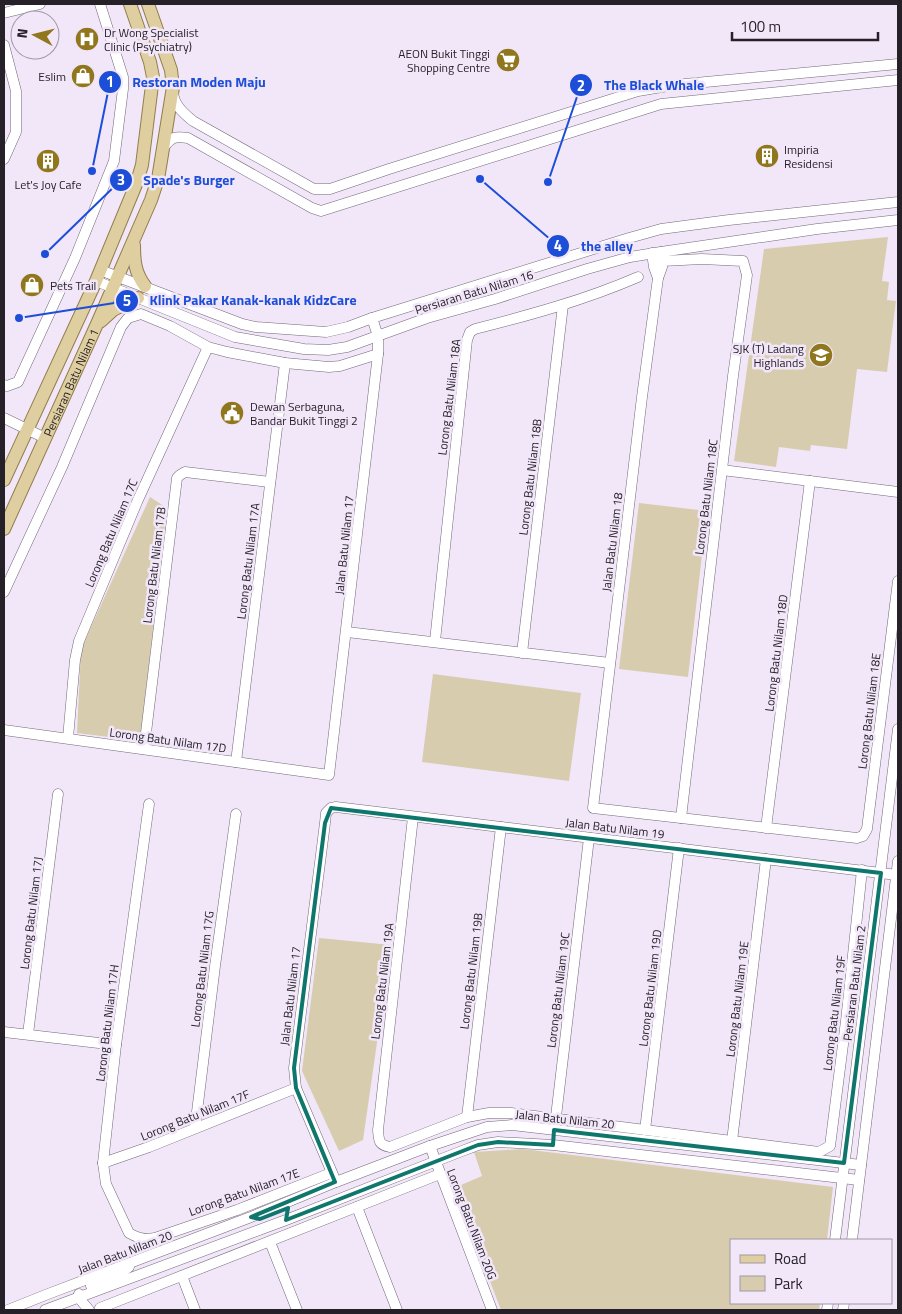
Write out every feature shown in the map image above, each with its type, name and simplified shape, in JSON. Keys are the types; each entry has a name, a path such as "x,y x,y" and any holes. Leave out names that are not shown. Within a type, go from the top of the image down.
{"main road":[{"name":"Persiaran Batu Nilam 1","path":"4,480 98,275 137,182 142,165 153,77 150,62 130,4"},
{"name":"Persiaran Batu Nilam 1","path":"4,529 134,240 158,179 173,88 171,70 148,4"},
{"path":"97,324 113,310 142,292 134,265 134,240"}],"street":[{"path":"4,13 40,4"},
{"path":"4,385 7,386 18,382 75,258 114,161 124,89 123,77 100,4"},
{"path":"4,45 16,91 16,132 4,159"},
{"path":"173,88 173,96 177,105 193,121 314,189 320,190 330,189 389,168 638,91 674,85 898,64"},
{"path":"844,69 845,85"},
{"path":"163,149 176,136 188,138 312,208 320,210 653,106 676,102 898,80"},
{"path":"674,85 676,102"},
{"name":"Persiaran Batu Nilam 16","path":"98,275 142,292 256,328 326,332 348,328 372,318 661,229 898,202"},
{"name":"Persiaran Batu Nilam 16","path":"142,292 235,337 304,349 328,350 347,347 427,318 495,300 587,269 630,257 658,255 816,229 898,220"},
{"name":"Jalan Batu Nilam 18","path":"658,255 654,268 658,278 593,808 681,818"},
{"name":"Lorong Batu Nilam 18C","path":"658,255 702,260 744,261 747,275 733,376 681,818"},
{"name":"Lorong Batu Nilam 18A","path":"435,642 467,340 470,332 475,328 563,305 609,290 638,277"},
{"name":"Lorong Batu Nilam 18B","path":"522,653 563,305"},
{"path":"4,592 62,467 121,327 128,318 141,314 208,347 285,363 330,368 378,354"},
{"name":"Jalan Batu Nilam 17","path":"330,775 378,354 378,336 372,318"},
{"name":"Lorong Batu Nilam 17C","path":"68,738 75,660 79,641 137,502 208,347"},
{"name":"Lorong Batu Nilam 17A","path":"236,762 285,363"},
{"path":"4,418 45,438"},
{"path":"722,470 898,492"},
{"name":"Lorong Batu Nilam 17B","path":"144,749 177,478 185,472 270,482"},
{"name":"Lorong Batu Nilam 18D","path":"766,828 810,481"},
{"name":"Lorong Batu Nilam 18E","path":"766,828 857,838 863,836 867,829 898,581"},
{"path":"347,632 610,664"},
{"name":"Persiaran Batu Nilam 2","path":"835,1239 898,729"},
{"name":"Lorong Batu Nilam 17D","path":"4,730 330,775"},
{"name":"Lorong Batu Nilam 17J","path":"28,1034 58,794"},
{"name":"Lorong Batu Nilam 17H","path":"136,1237 129,1232 106,1184 103,1163 116,1045 149,804"},
{"name":"Jalan Batu Nilam 17","path":"331,808 326,812 294,1068 296,1088 334,1177"},
{"name":"Jalan Batu Nilam 19","path":"331,808 897,874"},
{"name":"Lorong Batu Nilam 17G","path":"195,1128 236,814"},
{"name":"Lorong Batu Nilam 19A","path":"413,817 378,1130 380,1142 384,1146 390,1147 467,1117"},
{"path":"681,818 766,828"},
{"name":"Lorong Batu Nilam 19B","path":"467,1117 501,827"},
{"name":"Lorong Batu Nilam 19C","path":"553,1145 589,838"},
{"name":"Lorong Batu Nilam 19D","path":"645,1130 679,848"},
{"name":"Lorong Batu Nilam 19E","path":"732,1141 766,859"},
{"path":"852,1239 898,861"},
{"name":"Lorong Batu Nilam 19F","path":"732,1141 819,1152 830,1146 862,870"},
{"path":"4,1032 116,1045"},
{"name":"Lorong Batu Nilam 17F","path":"103,1163 149,1147 296,1088"},
{"path":"467,1117 489,1113 511,1113 732,1141"},
{"name":"Jalan Batu Nilam 20","path":"8,1310 251,1217 334,1177 487,1127 512,1125 861,1165"},
{"path":"45,1310 286,1220 478,1145 498,1142 553,1145 859,1180"},
{"name":"Lorong Batu Nilam 20G","path":"430,1146 492,1310"},
{"path":"99,1290 100,1309 440,1174"},
{"name":"Lorong Batu Nilam 17E","path":"136,1237 146,1240 155,1238 334,1177"},
{"path":"357,1207 398,1310"},
{"name":"Jalan Batu Nilam 20","path":"251,1217 260,1219 284,1210 287,1214 286,1220"},
{"path":"270,1242 297,1310"},
{"path":"78,1298 81,1290 118,1276 130,1267 133,1262"},
{"path":"182,1276 195,1310"},
{"path":"78,1298 89,1310"}],"highlighted area":[{"path":"331,808 881,873 844,1163 554,1130 553,1145 498,1142 478,1145 286,1220 288,1208 260,1219 251,1217 335,1182 296,1088 294,1068 325,823"}],"green space":[{"name":"SJK (T) Ladang Highlands","path":"888,237 882,281 889,282 887,300 896,301 887,372 857,369 847,449 811,445 810,451 779,447 776,467 734,461 764,249"},
{"path":"150,497 167,508 140,741 77,733 81,649"},
{"path":"639,503 707,511 688,677 619,669"},
{"path":"433,674 581,693 569,781 422,762"},
{"path":"319,938 391,945 363,1140 339,1151 302,1071"},
{"path":"523,1149 833,1187 827,1239 730,1239 730,1304 820,1304 819,1310 501,1310 454,1188 482,1176 474,1152"}],"place":[{"name":"Dr Wong Specialist Clinic (Psychiatry)","path":"87,39"},
{"name":"AEON Bukit Tinggi Shopping Centre","path":"508,60"},
{"name":"Eslim","path":"83,76"},
{"name":"Impiria Residensi","path":"767,156"},
{"name":"Let's Joy Cafe","path":"48,161"},
{"name":"Restoran Moden Maju","path":"92,171"},
{"name":"the alley","path":"480,179"},
{"name":"The Black Whale","path":"548,182"},
{"name":"Spade's Burger","path":"45,254"},
{"name":"Pets Trail","path":"32,285"},
{"name":"Klink Pakar Kanak-kanak KidzCare","path":"19,318"},
{"name":"SJK (T) Ladang Highlands","path":"821,355"},
{"name":"Dewan Serbaguna, Bandar Bukit Tinggi 2","path":"232,413"}]}
